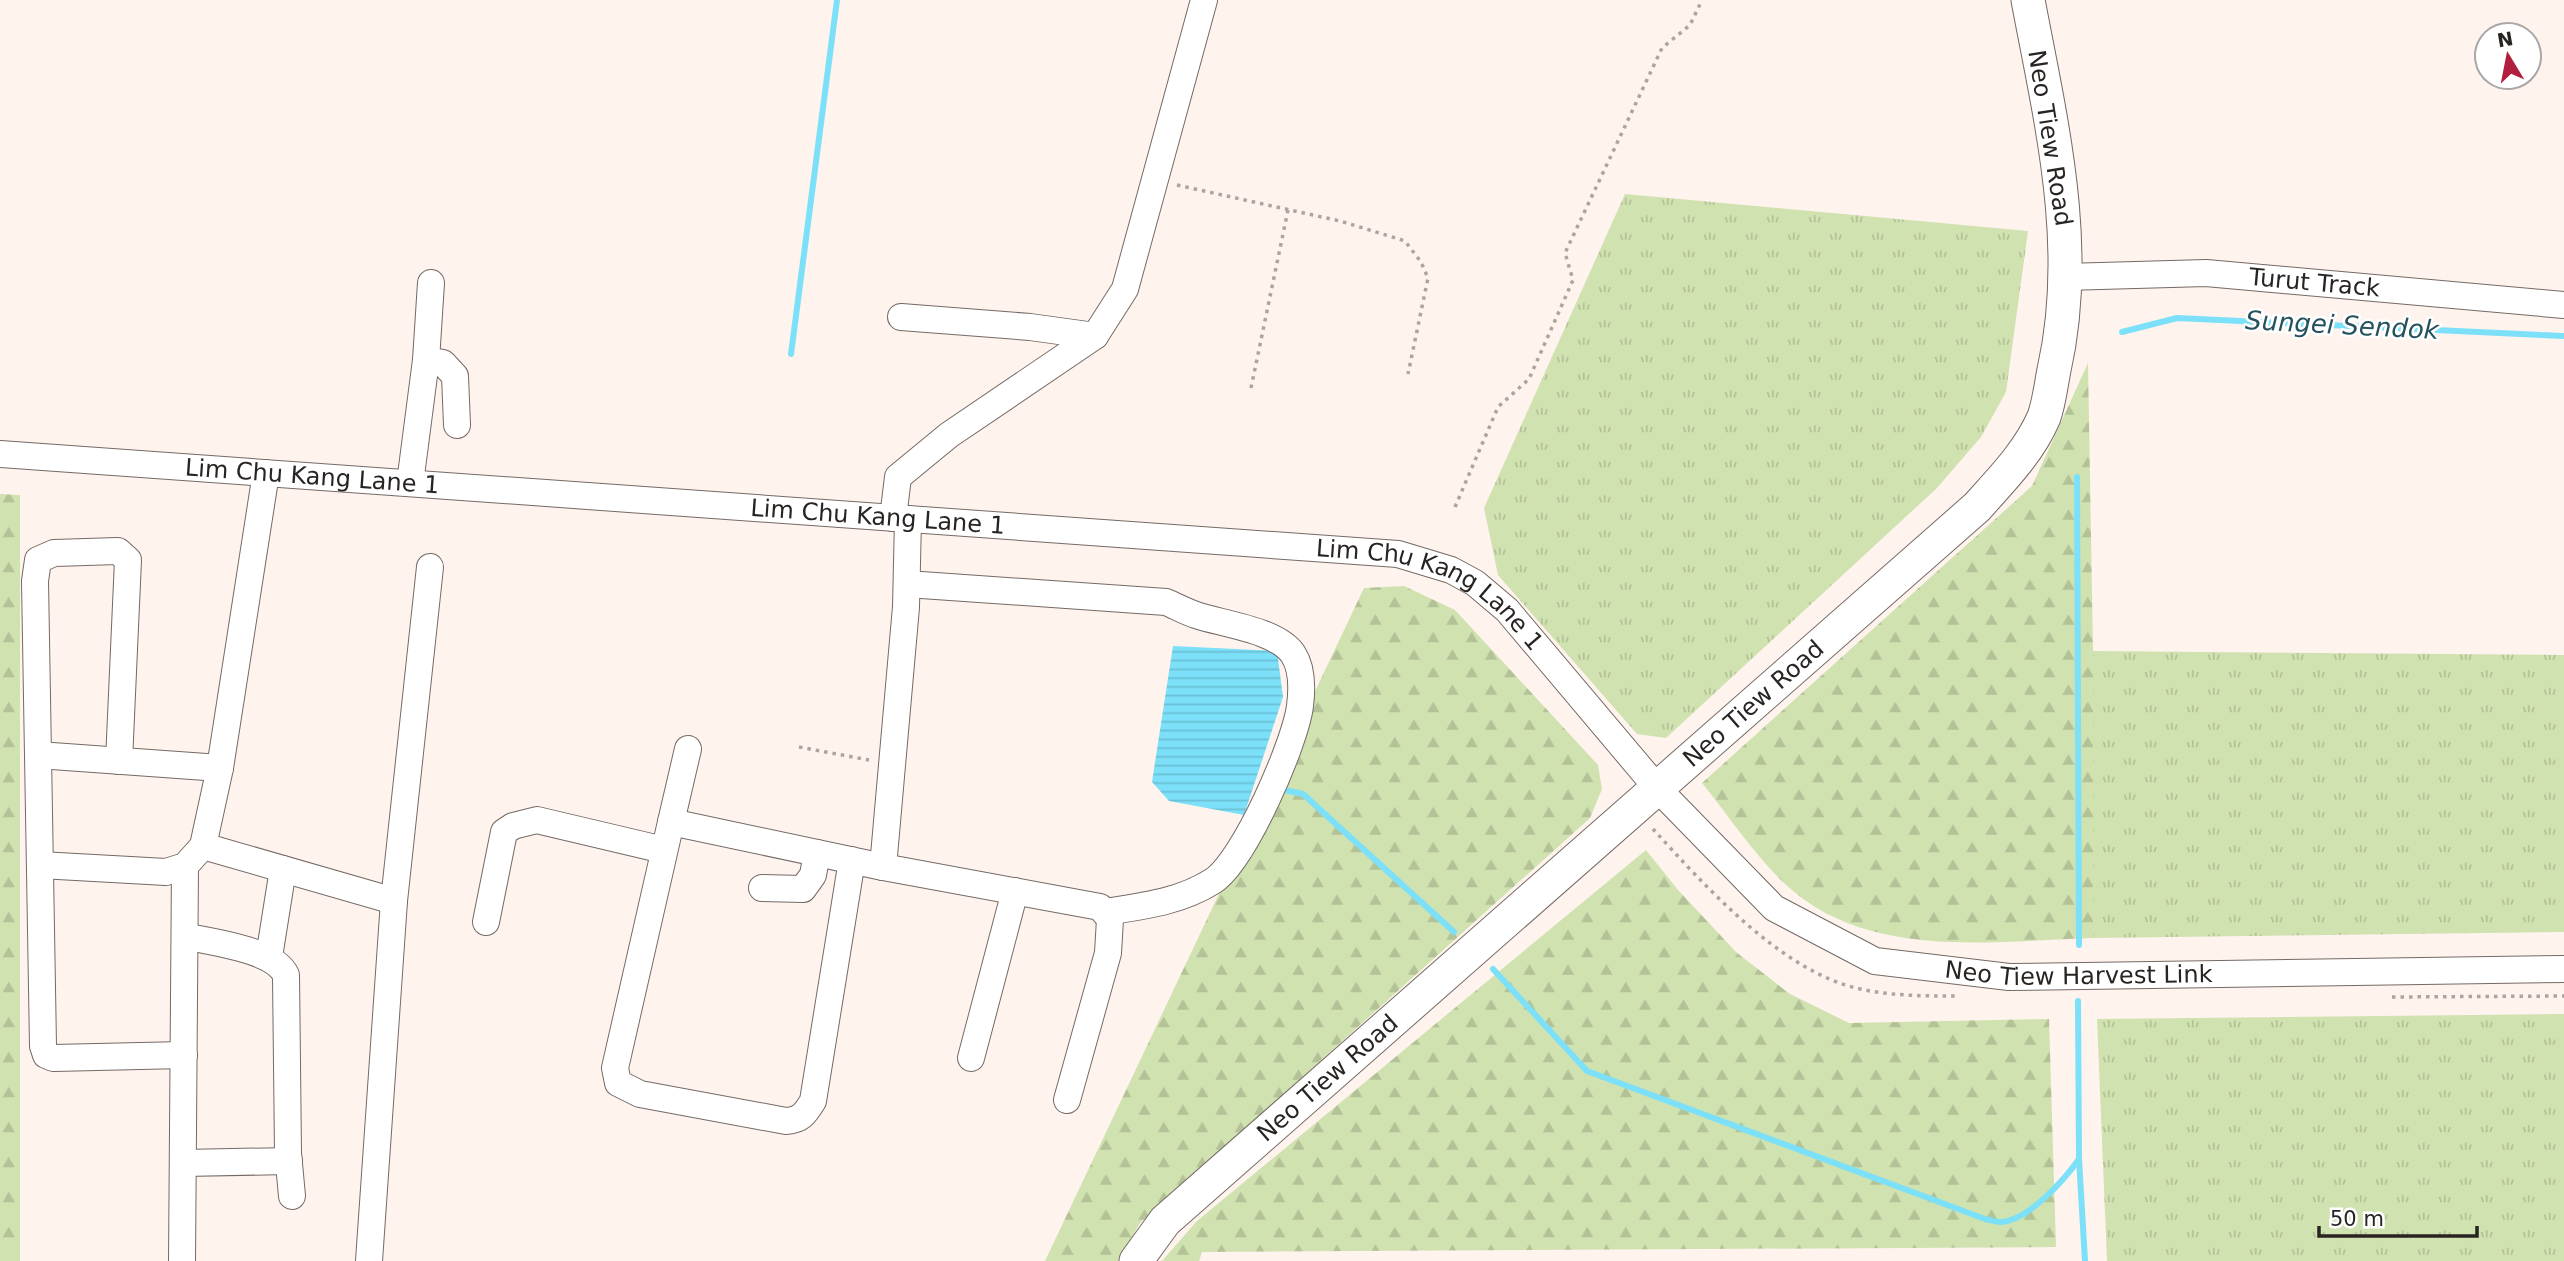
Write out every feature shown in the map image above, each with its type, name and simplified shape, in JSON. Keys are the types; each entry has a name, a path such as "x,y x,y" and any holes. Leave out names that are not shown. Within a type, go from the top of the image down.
{"main road":[{"name":"Neo Tiew Road","path":"1136,1261 1165,1222 1502,922 1658,789 1978,507 2025,453 2044,416 2060,347 2065,277 2065,221 2057,154 2028,0"}],"street":[{"path":"883,867 907,584 898,477 949,435 1095,336 1125,289 1204,0"},
{"name":"Turut Track","path":"2065,277 2206,273 2564,305"},
{"path":"410,483 426,360 431,283"},
{"path":"901,317 1030,327 1095,336"},
{"path":"426,360 443,363 455,376 457,425"},
{"name":"Lim Chu Kang Lane 1","path":"0,454 1398,554 1451,570 1475,583 1507,610 1658,789"},
{"path":"182,1261 185,936 194,856 220,768 266,473"},
{"path":"119,761 128,560 118,551 54,553 38,560 35,581 43,1046 46,1055 70,1058 184,1055"},
{"path":"369,1261 394,901 430,567"},
{"path":"907,584 1166,602 1195,615 1283,643 1293,654 1301,682 1300,709 1265,802 1241,852 1214,880 1192,892 1167,902 1105,912"},
{"path":"688,750 615,1068 618,1083 640,1094 798,1121 813,1101 852,860"},
{"path":"38,755 220,768"},
{"name":"Neo Tiew Harvest Link","path":"1658,789 1774,908 1875,961 2009,977 2564,969"},
{"path":"486,922 504,832 513,826 537,820 664,850"},
{"path":"671,822 883,867 1100,907 1110,919 1108,953 1067,1100"},
{"path":"762,888 803,888 813,875 817,853"},
{"path":"40,865 166,872 194,856 283,869 394,901"},
{"path":"269,957 283,869"},
{"path":"971,1058 1015,891"},
{"path":"185,936 269,957 282,966 286,975 292,1196"},
{"path":"183,1164 289,1161"}],"path":[{"path":"1455,507 1498,407 1529,379 1573,280 1565,253 1662,48 1690,25 1702,0"},
{"path":"1155,180 1288,210 1405,241 1421,262 1428,278 1408,374"},
{"path":"1251,388 1288,210"},
{"path":"799,747 893,764"}],"green space":[{"path":"1625,194 2028,231 2006,392 1981,437 1937,488 1666,738 1637,734 1498,575 1484,508"},
{"path":"2088,363 2093,651 2093,938 2012,942 1930,941 1890,935 1851,924 1816,907 1783,882 1702,783 2032,486"},
{"path":"0,494 20,495 20,1261 0,1261"},
{"path":"1404,586 1455,610 1598,765 1602,789 1590,818 1140,1223 1118,1261 1045,1261 1364,588"},
{"path":"2093,651 2564,655 2564,932 2093,938"},
{"path":"1646,850 1678,890 1736,952 1790,994 1849,1023 2049,1019 2056,1247 1202,1252 1199,1261 1162,1261 1197,1221"},
{"path":"2564,1014 2564,1261 2107,1261 2097,1019"}],"water":[{"path":"1173,646 1277,651 1283,697 1244,815 1169,801 1152,782"}],"waterway":[{"path":"791,354 837,0"},
{"name":"Sungei Sendok","path":"2122,332 2177,318 2564,336"},
{"path":"2077,477 2079,945"},
{"path":"1280,789 1303,794 1454,932"},
{"path":"1493,969 1587,1071 1985,1219 2001,1222 2023,1215 2045,1198 2079,1159"},
{"path":"2078,1001 2079,1159 2085,1261"}]}
